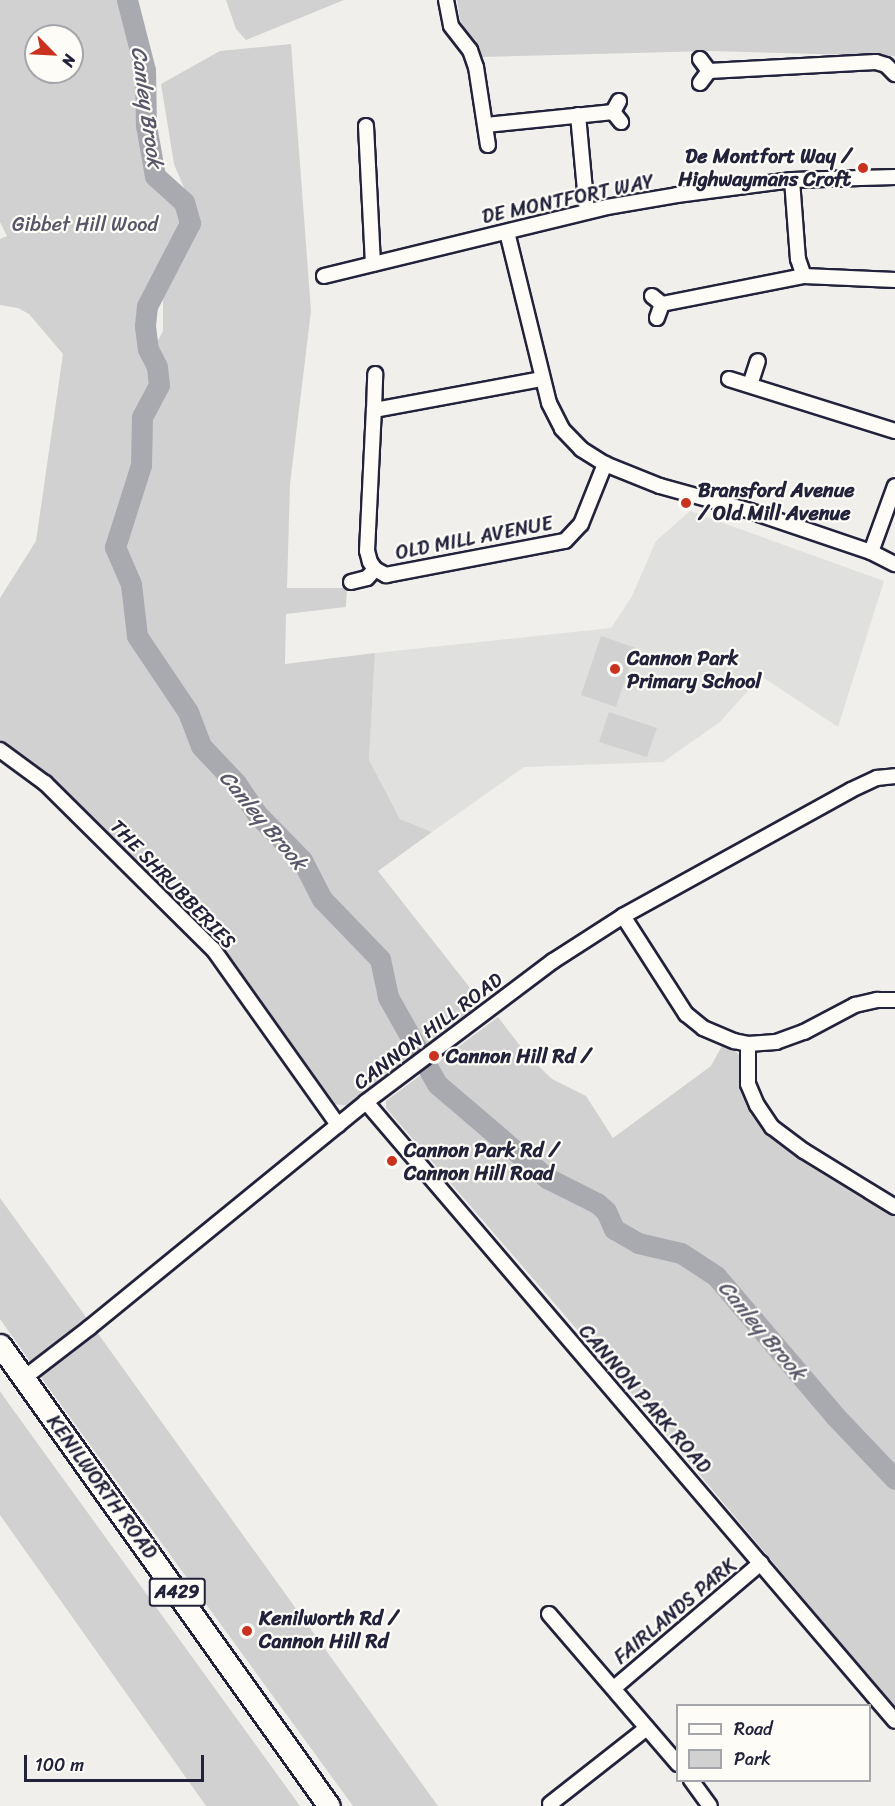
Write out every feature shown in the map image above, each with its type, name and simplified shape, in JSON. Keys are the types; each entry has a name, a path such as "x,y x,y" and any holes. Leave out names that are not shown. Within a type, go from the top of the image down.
{"main road":[{"name":"KENILWORTH ROAD","path":"0,1345 328,1806"}],"street":[{"path":"446,0 451,26 470,50 476,67 488,145"},
{"path":"700,83 704,65 876,62 886,65 895,74"},
{"path":"486,125 617,112"},
{"path":"578,115 587,212"},
{"path":"366,121 373,264"},
{"name":"DE MONTFORT WAY","path":"324,276 587,212 687,194 792,180 895,177"},
{"path":"792,180 798,259 804,276"},
{"path":"507,232 552,412 562,429 581,449 605,464 660,486 750,511 871,552 895,564"},
{"path":"657,306 804,276 895,280"},
{"path":"750,385 758,361"},
{"name":"OLD MILL AVENUE","path":"375,374 367,551 375,569 386,575 565,541 581,524 605,464"},
{"path":"374,410 542,379"},
{"path":"729,379 895,431"},
{"path":"871,552 895,486"},
{"name":"OLD MILL AVENUE","path":"351,582 367,578 375,569"},
{"name":"THE SHRUBBERIES","path":"0,750 45,783 213,949 338,1125"},
{"name":"CANNON HILL ROAD","path":"24,1378 89,1328 366,1101 553,961 623,916 851,790 877,778 895,776"},
{"path":"623,916 686,1014 712,1033 747,1044 787,1039 855,1005 877,1000 895,1000"},
{"path":"747,1044 748,1084 757,1105 772,1127 797,1147 895,1207"},
{"name":"CANNON PARK ROAD","path":"366,1101 895,1721"},
{"name":"FAIRLANDS PARK","path":"614,1688 761,1563"},
{"name":"FAIRLANDS PARK","path":"549,1614 676,1762"},
{"path":"549,1802 647,1728"},
{"path":"693,1782 710,1806"}],"shaded area":[{"name":"Cannon Park Primary School","path":"690,511 884,581 838,727 761,676 720,722 663,762 524,767 432,832 400,819 369,760 375,653 611,628 631,598 656,541"}],"green space":[{"name":"Gibbet Hill Wood","path":"0,0 122,0 140,74 140,123 150,180 180,204 187,223 150,288 144,306 142,342 149,357 163,331 163,290 198,221 174,164 161,84 220,51 291,44 311,311 290,484 287,588 347,588 346,607 286,614 285,664 375,653 369,760 400,819 432,832 378,871 482,1003 352,1106 332,1104 216,943 39,767 0,741 0,598 36,541 63,354 29,314 18,308 0,305 0,239 7,236 0,222"},
{"path":"226,0 344,0 246,40 236,29"},
{"path":"457,0 895,0 895,56 711,51 482,57 460,20"},
{"path":"601,636 636,648 616,707 581,695"},
{"path":"609,712 657,728 647,757 599,742"},
{"path":"498,1017 527,1055 552,1079 586,1096 613,1138 711,1066 723,1044 731,1046 739,1055 744,1088 769,1132 798,1156 895,1214 895,1708 623,1383 386,1108 386,1101"},
{"path":"0,1198 438,1806 353,1806 48,1387 0,1319"},
{"path":"0,1391 300,1806 206,1806 0,1515"}],"waterway":[{"name":"Canley Brook","path":"127,0 145,70 146,125 155,176 184,202 190,223 147,306 145,326 148,349 157,367 159,385 142,417 141,465 115,547 131,584 137,636 188,712 201,746 236,783 257,814 302,860 322,899 380,959 388,997 437,1084 547,1178 597,1203 606,1211 614,1229 638,1243 681,1253 716,1276 835,1416 895,1479"}],"place":[{"name":"De Montfort Way / Highwaymans Croft","path":"863,168"},
{"name":"Bransford Avenue / Old Mill Avenue","path":"686,503"},
{"name":"Cannon Park Primary School","path":"615,669"},
{"name":"Cannon Hill Rd /","path":"434,1056"},
{"name":"Cannon Park Rd / Cannon Hill Road","path":"392,1161"},
{"name":"Kenilworth Rd / Cannon Hill Rd","path":"247,1631"}]}
